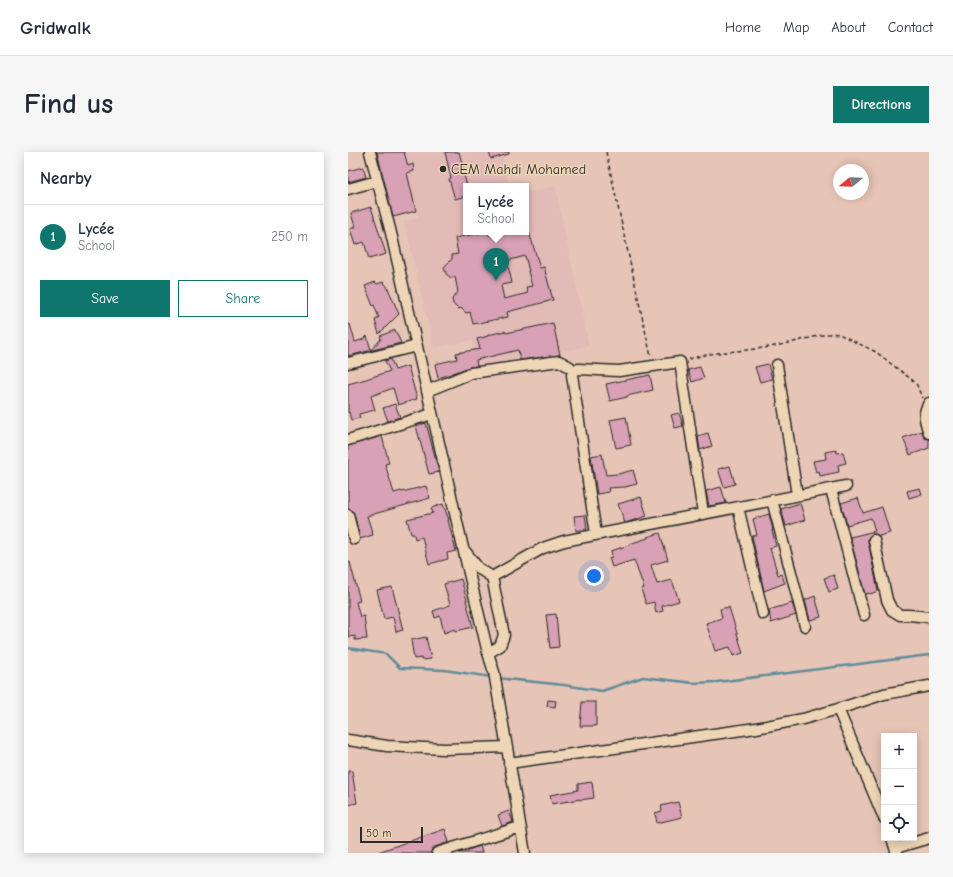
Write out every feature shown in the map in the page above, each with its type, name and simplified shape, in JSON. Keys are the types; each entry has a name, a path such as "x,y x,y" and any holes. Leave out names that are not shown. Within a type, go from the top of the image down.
{"street":[{"path":"370,152 391,233 463,548 495,677 525,853"},
{"path":"348,189 378,181"},
{"path":"348,363 417,346"},
{"path":"427,391 471,373 559,362 570,366"},
{"path":"596,534 572,375 578,368 619,371 680,362 703,514"},
{"path":"777,365 796,496"},
{"path":"927,406 925,420 929,433"},
{"path":"348,440 432,414"},
{"path":"492,577 543,548 564,540 846,486"},
{"path":"831,489 864,615"},
{"path":"772,500 805,626"},
{"path":"738,507 764,614"},
{"path":"348,515 354,539"},
{"path":"874,540 887,600 892,610 900,615 909,614 929,617"},
{"path":"463,548 478,568 492,577 504,635 500,646 488,653"},
{"path":"509,763 756,728 802,719 884,694 929,686"},
{"path":"838,709 881,811"},
{"path":"348,740 386,746 444,749 507,747"},
{"path":"437,853 520,827"},
{"path":"896,852 899,847 929,838"},
{"path":"893,841 896,852"}],"path":[{"path":"606,152 653,366"},
{"path":"680,362 700,356 795,342 834,333 876,352 916,383 927,406"}],"shaded area":[{"path":"376,152 502,152 508,183 463,183 463,235 529,235 529,192 555,186 589,346 478,366 472,340 434,348 404,221 419,218 415,203 391,209"}],"building":[{"path":"377,152 404,152 408,166 413,164 414,171 407,173 416,211 393,217"},
{"path":"445,152 459,152 466,183 463,183 463,197 455,199 449,179 451,178"},
{"path":"489,152 509,152 509,154 491,159"},
{"path":"363,167 366,177 348,182 348,171"},
{"path":"371,207 386,254 369,259 364,242 355,245 350,229 355,227 351,213"},
{"path":"529,232 540,268 544,267 553,300 507,312 508,317 473,324 470,312 466,313 461,308 458,309 453,304 452,299 458,292 455,277 451,278 446,274 444,267 452,259 452,255 458,254 455,238 470,235 490,235 492,237 499,235 529,235","holes":["525,256 532,286 526,287 528,293 504,299 501,285 512,283 507,261"]},
{"path":"375,282 377,284 383,282 387,286 399,314 379,334 375,320 379,318 365,286"},
{"path":"553,323 560,355 520,360 518,350 476,360 477,366 469,367 438,378 435,364 457,359 456,353 480,349 477,339 505,331 506,333"},
{"path":"350,324 355,342 364,339 367,336 371,350 381,339 380,336 395,330 401,343 348,356 348,325"},
{"path":"391,359 395,370 408,366 417,399 398,405 393,388 371,396 375,410 359,414 360,418 351,420 349,412 348,413 348,384 390,371 385,361"},
{"path":"768,364 772,379 760,382 755,367"},
{"path":"700,367 704,378 692,382 688,370"},
{"path":"650,375 653,390 610,401 606,384"},
{"path":"395,404 400,417 388,421 383,408"},
{"path":"679,413 683,426 675,428 671,415"},
{"path":"626,417 631,445 616,448 610,420"},
{"path":"426,423 439,472 429,474 416,426"},
{"path":"922,431 924,438 929,439 929,448 910,455 903,438"},
{"path":"708,433 712,446 700,450 698,436"},
{"path":"382,436 389,463 385,464 394,493 426,486 430,498 367,516 373,535 360,539 354,513 352,510 348,509 348,446"},
{"path":"836,450 837,453 843,452 846,463 838,465 839,472 820,476 819,471 816,472 813,461 826,459 825,452"},
{"path":"602,454 606,475 618,474 633,470 637,484 625,487 608,488 609,492 597,494 591,456"},
{"path":"730,466 735,484 724,487 718,469"},
{"path":"721,487 726,503 709,506 706,491"},
{"path":"920,488 922,494 909,498 907,491"},
{"path":"641,497 647,516 625,523 618,504"},
{"path":"858,498 863,513 882,507 890,533 879,536 872,534 868,538 878,591 870,594 865,594 850,537 875,531 871,518 847,525 841,503"},
{"path":"800,503 805,520 786,526 781,509"},
{"path":"443,504 449,520 456,551 447,553 448,559 429,564 422,537 415,539 414,534 411,534 407,519 433,513 431,508"},
{"path":"769,514 776,546 770,548 778,575 781,574 785,583 764,591 752,536 757,535 753,519"},
{"path":"585,515 587,529 576,531 574,516"},
{"path":"660,533 668,560 651,565 657,584 672,580 679,601 662,606 663,611 656,613 654,602 646,604 641,589 644,588 634,560 612,567 609,558 612,557 611,551"},
{"path":"348,562 350,562 360,601 356,602 360,617 364,616 367,639 355,640 355,636 349,637"},
{"path":"834,575 838,589 829,592 824,578"},
{"path":"461,579 473,627 456,631 455,629 444,633 440,616 435,618 433,611 450,605 444,584"},
{"path":"392,587 403,630 396,632 393,617 384,619 377,590"},
{"path":"815,596 821,617 810,620 805,600"},
{"path":"792,603 796,615 771,623 769,610"},
{"path":"729,607 743,653 733,656 730,647 715,651 706,623 722,618 720,609"},
{"path":"556,614 559,647 550,648 546,615"},
{"path":"426,637 431,659 414,659 411,640"},
{"path":"548,700 556,701 555,707 547,706"},
{"path":"582,702 596,702 596,726 580,726"},
{"path":"348,771 352,771 357,803 348,805"},
{"path":"592,782 594,798 552,804 550,795 578,790 578,784"},
{"path":"678,802 682,817 657,823 655,813 662,811 661,806"},
{"path":"509,811 513,822 502,826 498,815"},
{"path":"445,829 449,842 435,847 432,849 431,853 378,853 378,852"},
{"path":"480,846 482,853 459,853"}],"waterway":[{"path":"348,648 386,654 400,668 444,670 492,677"},
{"path":"497,678 564,685 602,691 643,677 694,683 717,682 929,655"}],"place":[{"name":"CEM Mahdi Mohamed","path":"443,169"},
{"name":"Lycée","path":"496,281"}]}
